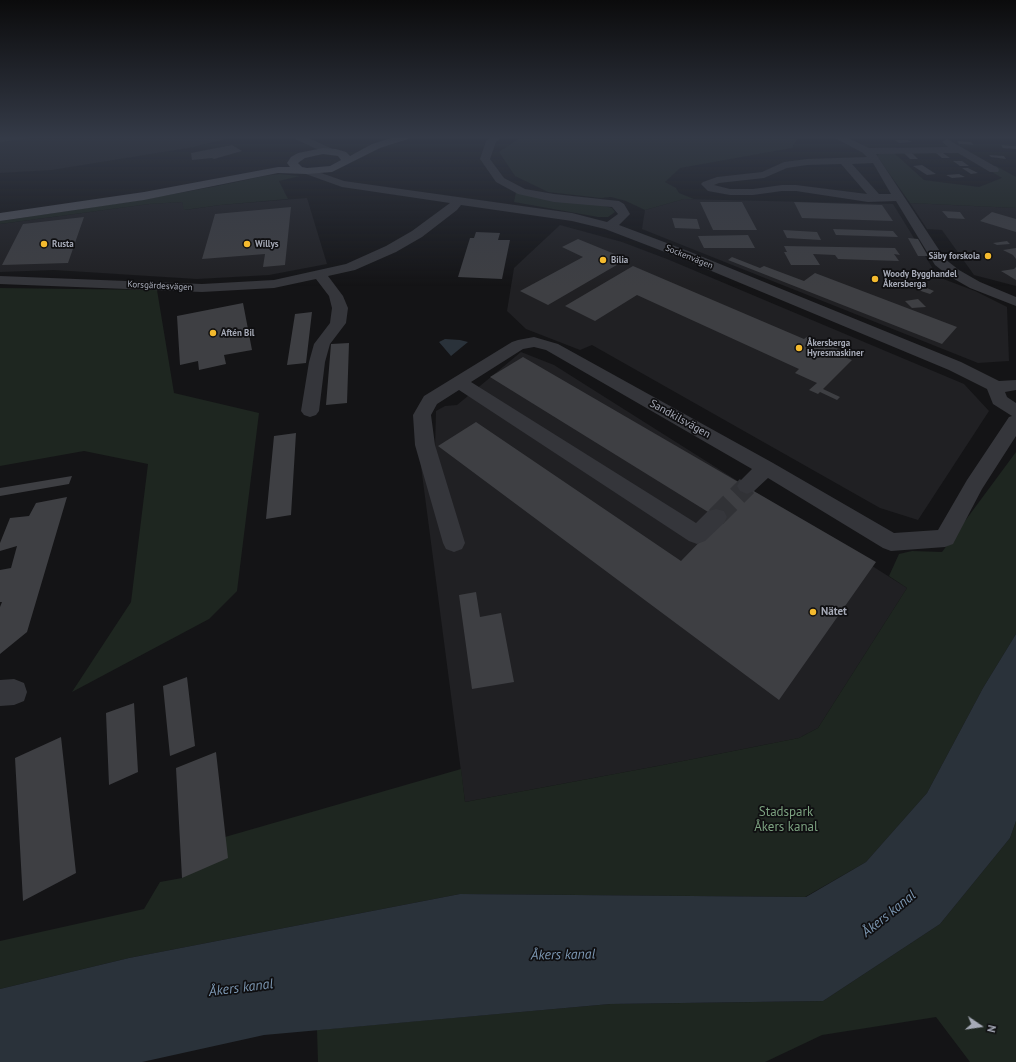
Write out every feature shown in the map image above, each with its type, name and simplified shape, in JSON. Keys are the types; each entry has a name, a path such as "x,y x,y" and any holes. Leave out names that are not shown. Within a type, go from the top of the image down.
{"main road":[{"path":"0,210 154,187"},
{"path":"0,217 144,196 193,187"}],"street":[{"name":"Sockenvägen","path":"362,187 572,217 609,226 683,254 1007,386"},
{"path":"512,187 522,192 554,198 615,204 620,207 624,214 618,221 609,226"},
{"path":"710,187 712,189 730,192 753,192 782,188 796,188 876,198 899,198"},
{"path":"866,187 876,198"},
{"path":"891,187 940,262 954,273 975,285 1016,302"},
{"name":"Korsgärdesvägen","path":"0,280 202,288 274,284 350,267 391,248 426,228 449,210 458,200"},
{"path":"310,411 317,362 322,344 338,323 340,308 336,296 319,274"},
{"name":"Sandkilsvägen","path":"454,543 425,445 422,415 430,400 518,345 534,342 552,347 766,468 891,542 923,541 945,538 974,485 1016,421"},
{"path":"460,382 697,535 716,517"},
{"path":"1007,386 996,392 997,398 1006,406 1016,411"},
{"path":"747,486 766,468"}],"shaded area":[{"path":"307,198 327,264 269,275 197,279 54,270 0,272 0,224 149,204 182,202 185,210 220,205"},
{"path":"684,199 893,204 938,277 975,291 1007,307 1009,361 978,363 642,229 645,210"},
{"name":"Säby forskola","path":"910,203 1016,208 1016,286 974,275 942,230 927,229"},
{"path":"560,225 622,242 667,259 964,384 989,411 918,520 880,508 592,345 580,350 526,329 507,311 514,268"},
{"path":"521,352 554,365 907,588 818,728 799,738 465,802 419,451 435,449 436,411 445,406 457,405"}],"green space":[{"path":"214,187 282,187 288,199 184,210 182,202 149,204 0,224 0,221 141,200"},
{"path":"537,187 673,187 679,193 694,199 684,199 645,210 626,201 611,197 601,198 548,192"},
{"path":"898,187 1016,187 1016,208 910,203"},
{"path":"516,192 544,199 601,205 612,208 615,212 608,217 598,217 514,202"},
{"path":"0,288 157,290 174,393 259,413 237,591 209,619 72,692 131,602 148,464 84,451 0,466"},
{"name":"Stadspark Åkers kanal","path":"1016,452 1016,634 983,688 927,793 866,862 805,897 460,894 129,958 0,989 0,941 144,909 160,882 182,878 225,837 461,769 465,802 799,738 818,728 907,588 889,576 899,554 912,551 942,552"},
{"path":"1016,821 1016,1062 970,1062 936,1017 822,1035 765,1062 318,1062 317,1030 610,1004 823,1001 940,924 1010,838"}],"water":[{"path":"445,339 468,342 451,356 439,342"},
{"name":"Åkers kanal","path":"1016,634 1016,821 1010,838 940,924 823,1001 610,1004 264,1035 142,1062 0,1062 0,989 129,958 460,894 806,897 866,862 927,793 983,688"}],"building":[{"path":"700,202 742,202 757,230 713,230"},
{"path":"794,202 882,205 893,221 802,218"},
{"name":"Willys","path":"291,207 285,265 263,267 265,254 202,259 215,214"},
{"path":"942,211 960,212 965,219 948,218"},
{"path":"992,212 1016,219 1016,232 980,221"},
{"name":"Rusta","path":"84,217 68,263 2,265 23,224"},
{"path":"672,218 697,219 700,229 675,228"},
{"path":"833,229 893,231 898,237 836,235"},
{"path":"783,230 817,232 821,240 787,238"},
{"path":"476,232 500,233 498,240 510,240 502,279 458,277 470,238 474,238"},
{"path":"748,235 755,248 704,248 698,236"},
{"path":"908,238 918,239 928,256 918,256"},
{"path":"578,239 627,259 548,305 520,291 583,257 562,247"},
{"path":"1007,241 1010,244 997,245 993,243"},
{"path":"784,246 895,248 900,255 894,254 899,261 838,259 835,255 813,254 820,265 791,265 784,252 787,252"},
{"path":"1016,248 1016,259 1013,255 1003,250"},
{"path":"732,257 760,268 764,266 804,281 815,273 957,327 942,344 728,260"},
{"path":"633,266 804,339 808,336 846,352 842,356 852,360 823,389 840,397 837,400 820,392 818,394 809,390 817,383 795,373 799,369 637,295 595,321 565,306"},
{"path":"1016,267 1016,280 1001,271 1014,269"},
{"path":"922,286 934,291 930,294 918,290"},
{"path":"918,299 926,307 912,308 905,301"},
{"name":"Aftén Bil","path":"243,303 252,350 224,355 226,364 199,370 198,361 180,365 177,316"},
{"path":"312,312 306,363 287,365 295,314"},
{"path":"349,343 347,403 326,405 331,344"},
{"path":"523,357 876,562 779,700 438,446 476,422 681,561 721,520 490,377"},
{"path":"296,433 291,515 266,519 274,436"},
{"path":"72,476 69,484 0,496 0,488"},
{"path":"67,497 27,632 0,654 0,607 2,602 0,602 0,570 11,568 17,546 0,551 0,543 10,518 29,516 36,503"},
{"path":"476,592 480,617 501,613 514,682 472,689 459,595"},
{"path":"187,677 195,746 170,756 163,686"},
{"path":"134,703 138,772 109,785 106,713"},
{"path":"61,737 76,873 23,901 15,758"},
{"path":"216,752 228,858 182,878 176,768"}],"tunnel":[{"path":"716,517 747,486"}],"place":[{"name":"Rusta","path":"44,244"},
{"name":"Willys","path":"247,244"},
{"name":"Säby forskola","path":"988,256"},
{"name":"Bilia","path":"603,260"},
{"name":"Woody Bygghandel Åkersberga","path":"875,279"},
{"name":"Aftén Bil","path":"213,333"},
{"name":"Åkersberga Hyresmaskiner","path":"799,348"},
{"name":"Nätet","path":"813,612"}]}
